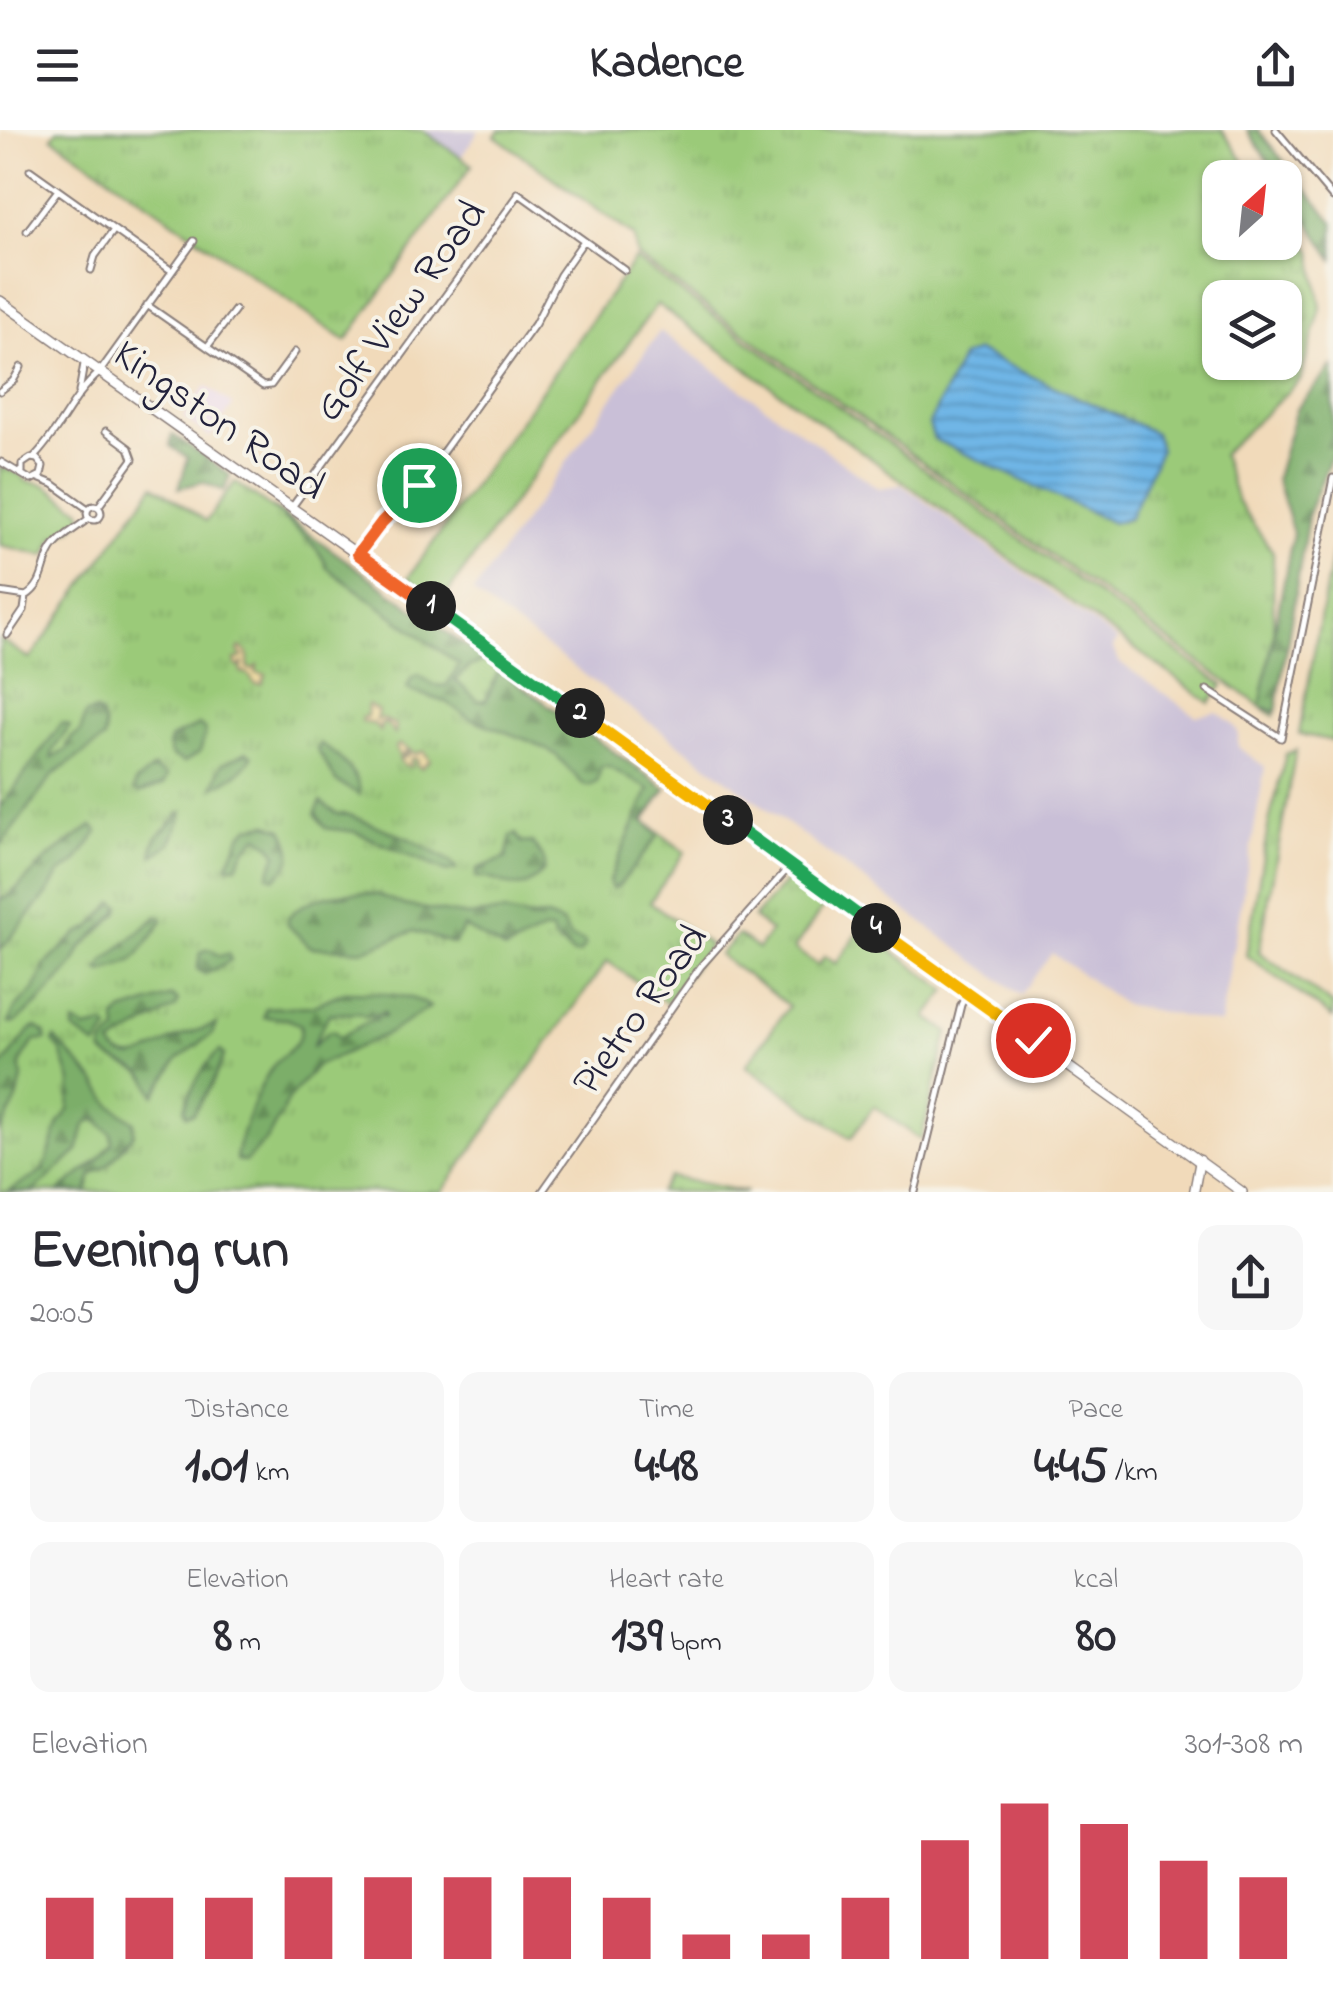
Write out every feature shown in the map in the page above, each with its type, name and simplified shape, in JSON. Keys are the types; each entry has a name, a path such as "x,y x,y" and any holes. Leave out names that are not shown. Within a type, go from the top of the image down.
{"main road":[{"name":"Kingston Road","path":"0,301 967,994 1250,1192"},
{"path":"1194,1192 1200,1160"},
{"name":"Kingston Road","path":"1233,1183 1242,1192"}],"street":[{"path":"1276,130 1333,194"},
{"path":"30,170 172,271"},
{"path":"27,230 58,190"},
{"name":"Golf View Road","path":"291,508 518,193 583,242"},
{"path":"91,270 95,256 114,230"},
{"path":"0,462 34,458 49,442 194,241"},
{"path":"358,554 382,522 419,485 535,324 560,275 583,242 625,270"},
{"path":"147,305 267,386 295,352"},
{"path":"207,347 235,310"},
{"path":"80,395 85,362"},
{"path":"0,391 21,367"},
{"path":"40,475 88,509 98,507 133,458 129,448 106,431"},
{"path":"40,475 49,442"},
{"path":"34,458 41,462"},
{"path":"0,462 28,479 40,475"},
{"path":"22,472 24,462"},
{"path":"1207,690 1281,738 1333,478"},
{"path":"0,592 26,596 38,588 52,548 89,518 99,518 98,507"},
{"path":"88,509 89,518"},
{"path":"6,635 24,610 26,596"},
{"name":"Pietro Road","path":"542,1192 707,958 791,866"},
{"path":"915,1192 961,1005 967,994"}],"shaded area":[{"path":"422,130 479,130 461,157"},
{"path":"660,331 878,488 902,485 1117,640 1113,648 1118,661 1196,716 1217,712 1232,723 1238,732 1238,747 1265,767 1220,1024 1123,1004 1052,953 1021,995 473,593"},
{"path":"206,386 233,405 210,437 183,417"}],"green space":[{"path":"57,130 422,130 472,165 346,341 52,137"},
{"path":"499,130 1222,130 1242,160 1202,160 1202,260 1302,260 1302,238 1312,251 1321,308 1302,373 1302,280 1202,280 1202,380 1300,380 1222,454 1237,501 1273,552 1274,716 637,256 634,236 495,136"},
{"path":"1247,130 1258,130 1282,160 1267,160"},
{"path":"1302,184 1333,222 1333,259 1302,212"},
{"path":"635,259 1223,685 1210,703 657,304 441,602 408,578"},
{"path":"1333,366 1333,453 1309,511 1276,712 1260,706 1293,533 1276,478 1296,409"},
{"path":"172,434 230,475 224,491 203,482 179,488 188,458 170,446"},
{"path":"0,467 20,474 26,481 45,485 81,510 83,518 71,530 54,537 46,556 0,545"},
{"path":"235,482 666,789 644,821 685,852 650,902 710,945 667,1003 607,961 442,1192 0,1192 0,639 30,659 154,485 206,521"},
{"path":"272,507 485,660 469,667 455,680 478,701 486,700 499,670 666,789 644,821 658,836 618,887 612,889 609,881 649,789 609,767 601,767 597,782 584,785 556,755 471,719 446,702 411,691 407,688 412,677 419,675 434,685 446,686 460,665 327,568 310,542"},
{"path":"1333,549 1333,741 1299,734"},
{"path":"96,711 104,723 104,739 53,775 0,846 0,808 62,723 70,726 53,750 52,758 66,750 71,738 81,730 86,714"},
{"path":"199,725 206,731 200,752 184,762 172,756 168,746 171,738"},
{"path":"320,744 352,773 360,795 336,781 317,749"},
{"path":"1296,750 1259,952 1333,1005 1333,1018 1246,955 1269,822 1286,754"},
{"path":"247,752 252,756 245,767 213,788 222,764"},
{"path":"153,768 167,776 163,785 135,791 135,783"},
{"path":"321,802 337,814 412,840 450,861 456,869 447,872 356,832 326,828 315,814"},
{"path":"183,812 171,843 153,856 157,838"},
{"path":"268,824 283,829 289,843 290,861 282,872 275,878 268,875 277,854 258,836 237,866 227,866 241,835 249,827"},
{"path":"92,826 98,832 75,863 59,874 0,950 0,899 8,897 50,856"},
{"path":"516,834 522,843 532,842 544,860 544,870 519,887 476,877 477,869 506,858 511,836"},
{"path":"790,877 826,903 794,949 818,965 825,956 836,964 861,929 947,990 927,1017 948,1032 921,1140 874,1106 851,1138 746,1066 789,1006 719,955 738,935 758,949 771,931 753,918"},
{"path":"362,893 467,916 503,912 547,917 562,923 571,938 585,946 579,954 573,954 555,939 552,931 543,931 505,950 464,927 454,944 414,931 364,950 310,947 288,925 288,917 313,900"},
{"path":"114,902 120,906 118,913 81,948 73,965 40,1002 15,1023 9,1023 15,1008 34,990 45,965 78,933 90,928"},
{"path":"158,916 163,919 161,923 133,960 102,973 104,961"},
{"path":"209,949 220,956 228,954 231,960 205,974 197,969 201,952"},
{"path":"344,992 354,992 402,996 430,1007 389,1033 316,1066 290,1097 268,1138 245,1162 236,1160 244,1127 261,1088 275,1063 295,1045 300,1033 301,1025 288,1019 264,1017 266,1008 312,1006","holes":["384,1012 385,1016 338,1038 329,1031 312,1047 329,1014 358,1013 366,1017"]},
{"path":"172,996 178,1001 176,1007 111,1045 125,1056 134,1056 216,1024 212,1034 178,1059 155,1095 143,1074 102,1051 104,1043 117,1032 116,1018 122,1012"},
{"path":"74,1023 86,1029 105,1025 109,1030 96,1046 74,1030"},
{"path":"37,1027 45,1033 46,1040 34,1041 20,1063 22,1078 17,1099 0,1133 0,1069 31,1029"},
{"path":"55,1038 96,1082 111,1105 134,1122 134,1134 108,1165 92,1175 87,1192 58,1192 99,1159 112,1143 111,1133 95,1119 85,1125 78,1151 36,1189 7,1192 45,1166 59,1123 69,1110 71,1082 61,1051 53,1042"},
{"path":"220,1051 224,1055 212,1084 193,1114 186,1115 184,1109 194,1085"},
{"path":"670,1177 747,1192 659,1192"}],"sand":[{"path":"240,647 248,653 248,668 257,666 256,673 266,675 262,684 255,684 248,674 241,672 243,662 239,667 236,665 235,660 242,657"},
{"path":"368,705 378,711 376,720 396,725 395,734 386,723 381,724 380,731 374,724 361,722 362,717 367,717"},
{"path":"399,744 416,754 424,751 430,760 421,768 413,758 412,766 403,765 399,759 409,755 407,750 399,755"}],"water":[{"path":"977,351 1155,433 1160,450 1130,517 1113,523 934,439 929,424 962,357"}],"route":[{"path":"419,485 382,522 358,554 1033,1040"}]}
